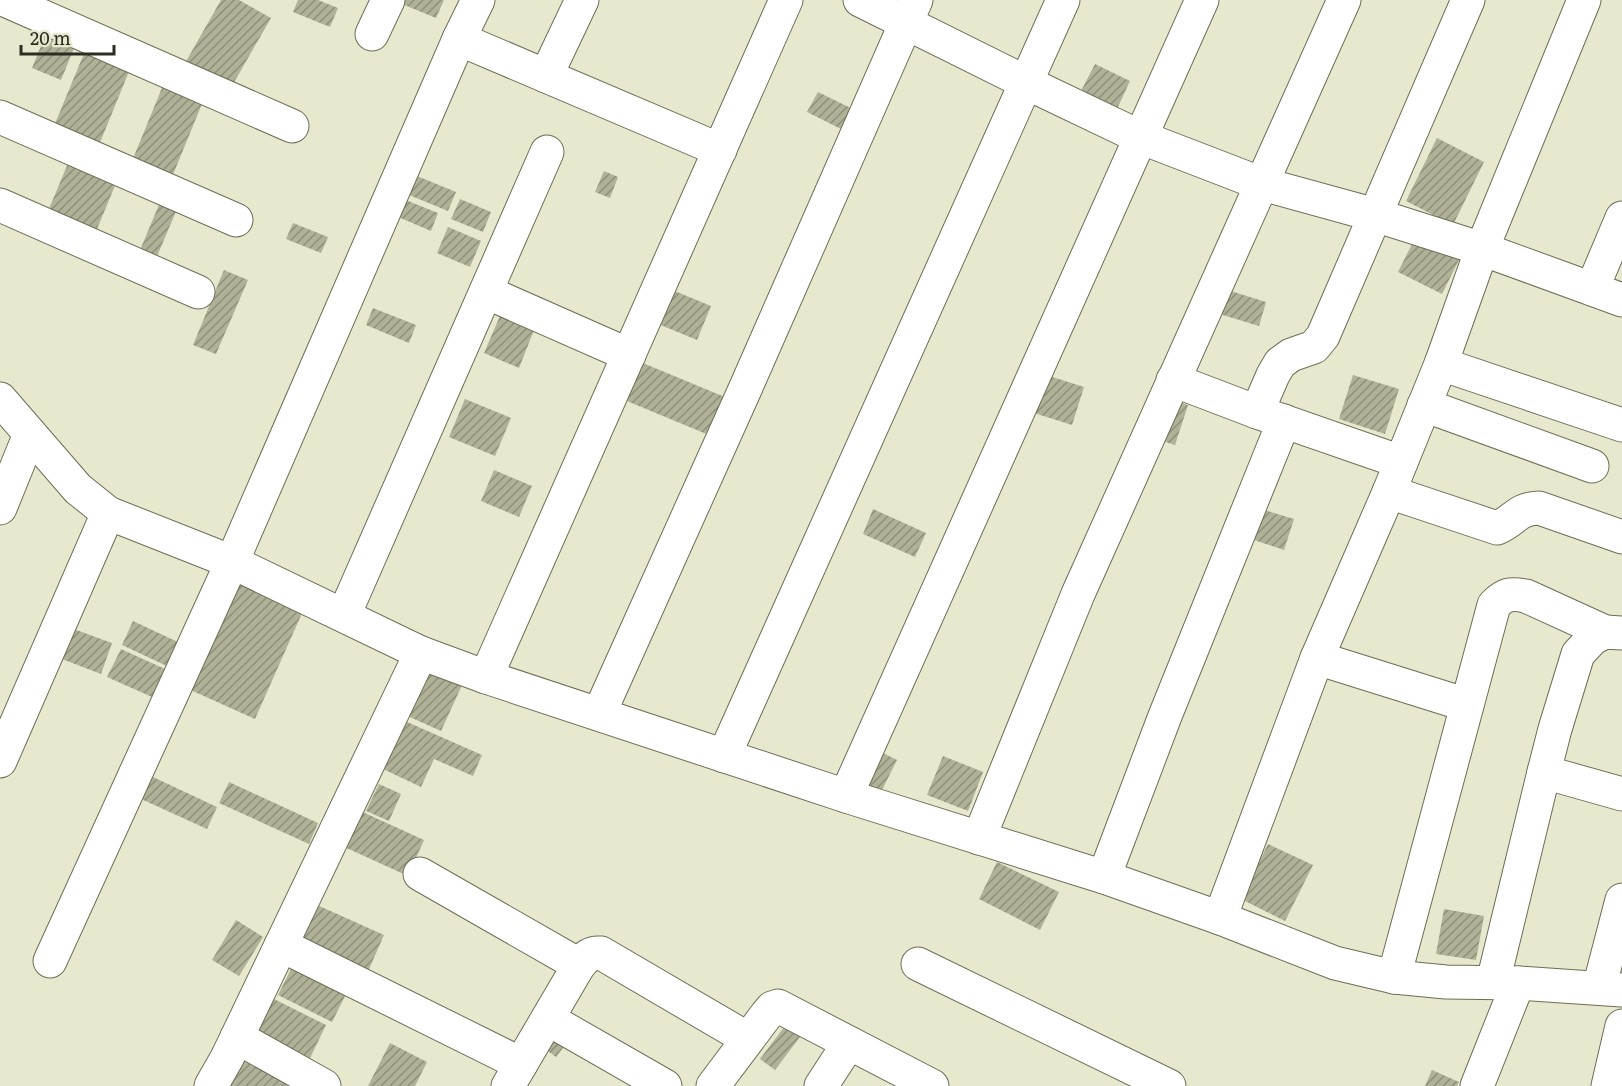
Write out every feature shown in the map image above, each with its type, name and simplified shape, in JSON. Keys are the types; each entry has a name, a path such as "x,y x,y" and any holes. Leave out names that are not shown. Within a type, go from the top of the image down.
{"street":[{"path":"5,0 292,126"},
{"path":"372,34 388,0"},
{"path":"50,961 232,562 478,0"},
{"path":"546,76 582,0"},
{"path":"486,677 786,0"},
{"path":"860,0 910,11 1027,83 1140,136 1262,184 1375,215 1482,249 1607,294 1622,218"},
{"path":"724,756 1064,0"},
{"path":"846,796 1202,0"},
{"path":"979,838 1078,594 1344,0"},
{"path":"1104,877 1270,417 1273,375 1280,363 1291,355 1314,347 1323,336 1468,0"},
{"path":"1220,918 1317,658 1389,492 1441,364 1482,249 1584,0"},
{"path":"599,714 714,461 910,11"},
{"path":"459,39 720,150"},
{"path":"0,117 236,220"},
{"path":"344,615 547,152"},
{"path":"0,205 198,292"},
{"path":"486,292 629,355"},
{"path":"1441,364 1622,425"},
{"path":"1173,380 1270,417 1401,462"},
{"path":"0,399 78,489 108,513 232,562 421,652 486,677 724,756 1104,877 1220,918 1335,963 1394,977 1446,982 1506,982 1611,989 1622,900"},
{"path":"1424,405 1592,466"},
{"path":"0,508 30,434"},
{"path":"1389,492 1497,528 1508,524 1517,514 1527,509 1539,508 1622,537"},
{"path":"0,761 108,513"},
{"path":"1394,977 1494,605 1502,597 1513,594 1526,596 1614,632"},
{"path":"1477,1086 1506,982 1544,771 1555,729 1578,654 1593,638 1614,632"},
{"path":"211,1086 237,1037 421,652"},
{"path":"1317,658 1467,705"},
{"path":"1544,771 1622,794"},
{"path":"420,874 579,965"},
{"path":"281,945 514,1080 579,965 595,952 601,953 748,1039"},
{"path":"918,964 1168,1086"},
{"path":"713,1086 772,1008 778,1006 932,1086"},
{"path":"548,1019 665,1086"},
{"path":"1608,1086 1622,1026"},
{"path":"237,1037 324,1086"},
{"path":"821,1086 849,1043"}],"building":[{"path":"221,0 239,0 271,18 229,91 184,65"},
{"path":"298,0 318,0 338,8 330,27 293,12"},
{"path":"398,0 444,0 436,18 397,2"},
{"path":"45,36 74,48 61,80 32,68"},
{"path":"85,51 130,69 99,145 54,126"},
{"path":"1095,64 1130,81 1116,111 1080,93"},
{"path":"164,83 204,99 172,177 132,161"},
{"path":"818,92 861,113 851,134 807,112"},
{"path":"1437,138 1484,162 1453,225 1406,201"},
{"path":"71,156 119,176 92,241 44,221"},
{"path":"604,171 618,177 610,198 595,192"},
{"path":"417,176 456,192 448,211 409,195"},
{"path":"163,195 180,202 155,261 138,255"},
{"path":"403,199 438,213 431,231 396,216"},
{"path":"460,199 491,212 483,232 451,219"},
{"path":"293,223 328,237 321,253 286,239"},
{"path":"448,227 481,241 470,267 437,253"},
{"path":"1419,230 1463,252 1442,294 1398,272"},
{"path":"224,270 248,280 216,354 193,345"},
{"path":"665,287 711,306 697,340 651,321"},
{"path":"1221,288 1266,302 1259,326 1213,312"},
{"path":"373,308 416,325 409,343 366,325"},
{"path":"500,316 534,330 519,368 484,353"},
{"path":"638,361 732,400 716,438 622,399"},
{"path":"1043,374 1084,387 1072,425 1031,412"},
{"path":"1353,375 1399,389 1385,434 1339,419"},
{"path":"465,399 511,418 495,456 449,437"},
{"path":"1170,399 1188,405 1175,445 1157,439"},
{"path":"494,470 532,486 519,517 481,501"},
{"path":"873,509 926,533 915,557 863,534"},
{"path":"1261,509 1294,519 1284,550 1251,539"},
{"path":"234,580 303,611 255,719 186,688"},
{"path":"133,621 180,643 169,667 122,645"},
{"path":"60,624 112,643 101,674 49,654"},
{"path":"121,649 165,669 152,697 107,677"},
{"path":"425,666 463,683 441,731 403,714"},
{"path":"405,721 482,755 473,776 434,759 421,787 383,769"},
{"path":"875,749 897,760 879,796 857,784"},
{"path":"943,756 983,772 968,811 927,795"},
{"path":"138,770 217,807 207,829 128,793"},
{"path":"229,782 318,823 309,844 219,803"},
{"path":"379,784 401,794 389,821 366,811"},
{"path":"356,809 424,840 408,876 340,845"},
{"path":"1268,844 1313,865 1285,921 1241,899"},
{"path":"997,862 1059,892 1040,930 979,899"},
{"path":"308,901 384,935 366,976 290,942"},
{"path":"1444,909 1484,916 1476,960 1436,954"},
{"path":"236,920 263,937 239,976 212,960"},
{"path":"296,959 350,986 332,1022 278,995"},
{"path":"274,999 326,1025 310,1058 257,1032"},
{"path":"788,1022 803,1033 775,1070 760,1059"},
{"path":"570,1039 556,1057 537,1043"},
{"path":"390,1043 427,1062 415,1086 368,1086"},
{"path":"240,1050 293,1076 287,1086 222,1086"},
{"path":"1432,1070 1459,1082 1457,1086 1425,1086"}]}
